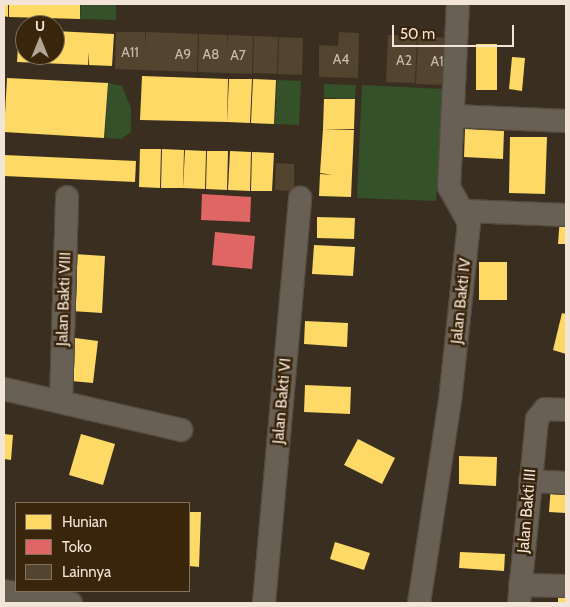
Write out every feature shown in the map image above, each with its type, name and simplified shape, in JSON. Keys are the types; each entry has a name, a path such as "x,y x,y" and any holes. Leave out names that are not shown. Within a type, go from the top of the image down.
{"street":[{"path":"458,4 449,187 456,205 465,211 566,215"},
{"path":"453,116 566,121"},
{"name":"Jalan Bakti VIII","path":"60,402 67,197"},
{"name":"Jalan Bakti VI","path":"264,603 300,198"},
{"name":"Jalan Bakti IV","path":"419,603 450,401 469,223 465,211"},
{"path":"4,389 181,430"},
{"name":"Jalan Bakti III","path":"520,594 537,419 545,409 566,410"},
{"path":"530,481 566,483"},
{"path":"520,594 566,586"},
{"path":"4,591 71,603"}],"green space":[{"path":"81,4 116,4 116,20 80,19"},
{"path":"277,80 301,81 299,125 275,124"},
{"path":"108,83 122,86 131,108 131,132 121,139 105,138"},
{"path":"324,84 356,85 355,99 324,98"},
{"path":"362,85 444,89 436,201 357,198"}],"building: Hunian":[{"path":"4,4 8,4 8,17 4,16"},
{"path":"9,4 80,4 80,19 65,19 65,15 15,15 15,17 9,17"},
{"path":"65,32 114,34 112,66 89,65 89,52 88,65 65,64"},
{"path":"476,44 497,44 497,90 476,90"},
{"path":"512,57 525,58 522,91 509,89"},
{"path":"142,76 228,79 227,122 140,120"},
{"path":"7,78 108,83 104,138 4,132"},
{"path":"229,79 252,79 250,123 227,122"},
{"path":"253,79 276,80 274,124 251,123"},
{"path":"324,99 355,99 354,129 323,129"},
{"path":"323,129 354,130 351,197 319,196 320,174 333,175 320,173"},
{"path":"465,129 504,131 503,159 464,157"},
{"path":"510,137 547,137 545,194 509,193"},
{"path":"140,149 161,149 160,188 139,187"},
{"path":"162,149 184,150 183,188 161,188"},
{"path":"185,150 206,151 205,189 183,188"},
{"path":"207,151 228,151 227,190 206,189"},
{"path":"230,151 251,152 250,191 228,190"},
{"path":"252,152 274,153 272,191 251,191"},
{"path":"4,155 136,161 135,182 4,176"},
{"path":"317,217 355,218 354,239 317,238"},
{"path":"560,217 566,218 566,244 558,244"},
{"path":"314,245 355,247 353,276 312,274"},
{"path":"74,254 105,256 102,313 71,311"},
{"path":"479,262 507,262 507,300 479,300"},
{"path":"562,313 566,314 566,354 553,350"},
{"path":"305,321 348,323 347,347 304,344"},
{"path":"75,338 98,341 93,383 71,381"},
{"path":"305,385 351,387 350,414 304,412"},
{"path":"4,434 13,435 11,460 4,459"},
{"path":"81,434 115,444 103,485 69,475"},
{"path":"358,439 395,458 382,484 344,465"},
{"path":"459,456 497,457 496,486 459,484"},
{"path":"551,486 566,487 566,513 549,512"},
{"path":"190,512 201,512 199,567 190,566"},
{"path":"335,542 370,553 364,570 330,559"},
{"path":"460,552 505,554 504,571 459,568"},
{"path":"558,592 566,592 566,603 558,603"}],"building: Toko":[{"path":"202,194 251,197 250,222 201,220"},
{"path":"215,232 255,236 252,269 212,265"}],"building: Lainnya":[{"path":"116,32 145,32 145,47 146,32 198,34 197,72 115,69"},
{"path":"339,32 359,33 358,78 319,77 319,45 338,46"},
{"path":"199,34 227,35 227,49 228,35 253,36 252,74 198,72"},
{"path":"388,35 417,36 415,83 386,82"},
{"path":"254,36 278,37 277,74 253,73"},
{"path":"418,36 449,38 447,85 416,84"},
{"path":"279,37 303,38 302,75 278,74"},
{"path":"276,163 294,164 294,191 275,190"}]}
